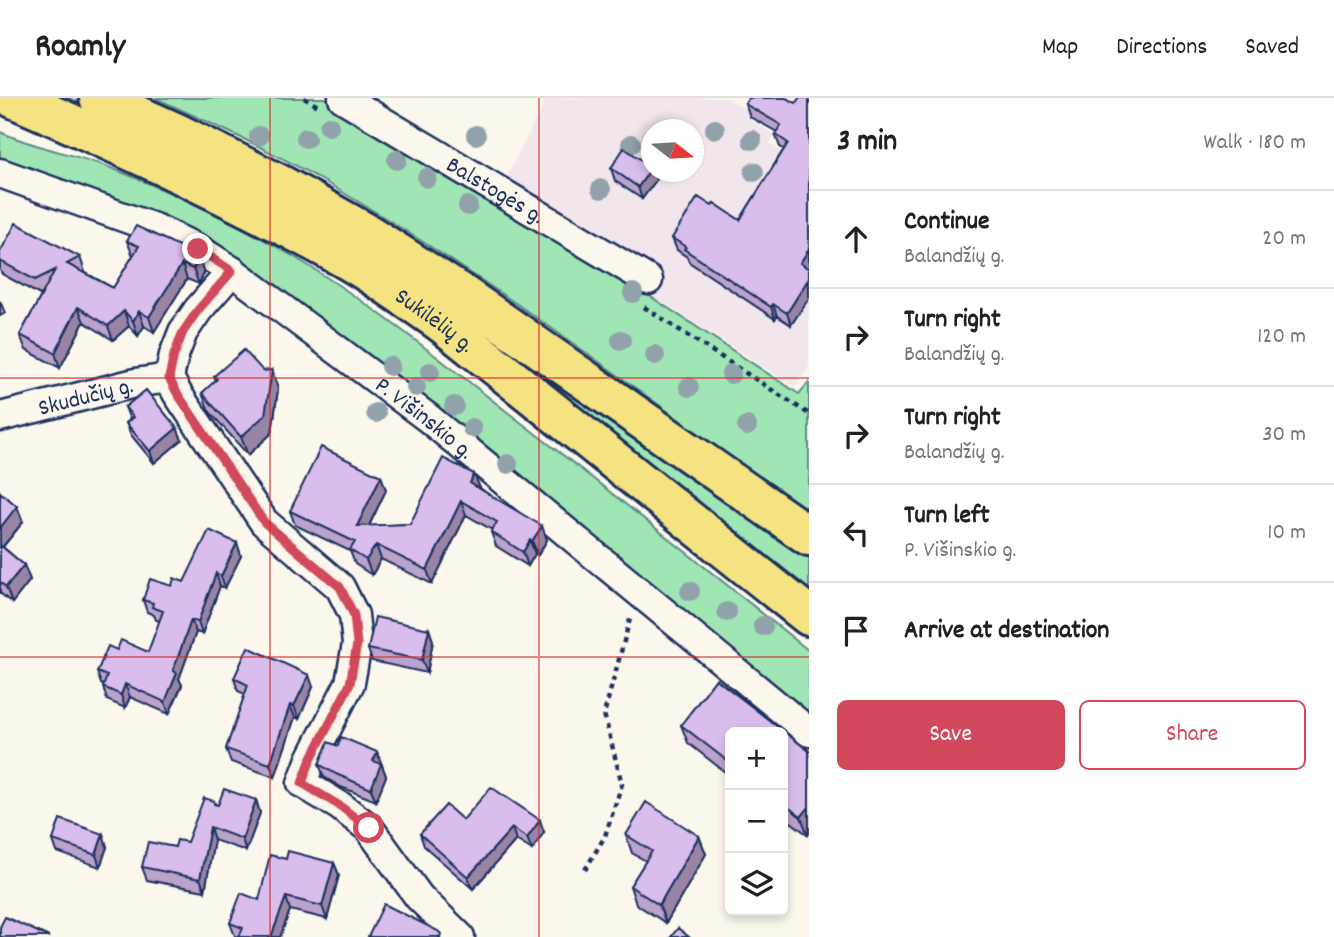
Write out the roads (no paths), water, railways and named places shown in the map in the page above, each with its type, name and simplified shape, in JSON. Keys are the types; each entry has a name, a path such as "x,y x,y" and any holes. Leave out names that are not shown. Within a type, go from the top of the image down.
{"main road":[{"name":"Sukilėlių g.","path":"13,98 125,146 238,201 346,259 377,279 442,323 809,616"},
{"path":"99,98 175,132 281,185 368,234 488,312 809,536"}],"street":[{"name":"Balstogės g.","path":"343,98 649,280"},
{"name":"P. Višinskio g.","path":"0,173 158,229 198,249 232,271 428,418 809,732"},
{"path":"232,271 183,332 169,378 264,522 340,587 354,615 357,644 350,684 311,759 302,783 369,828 419,897 460,937"},
{"name":"Skudučių g.","path":"0,417 135,383 169,378"}]}
